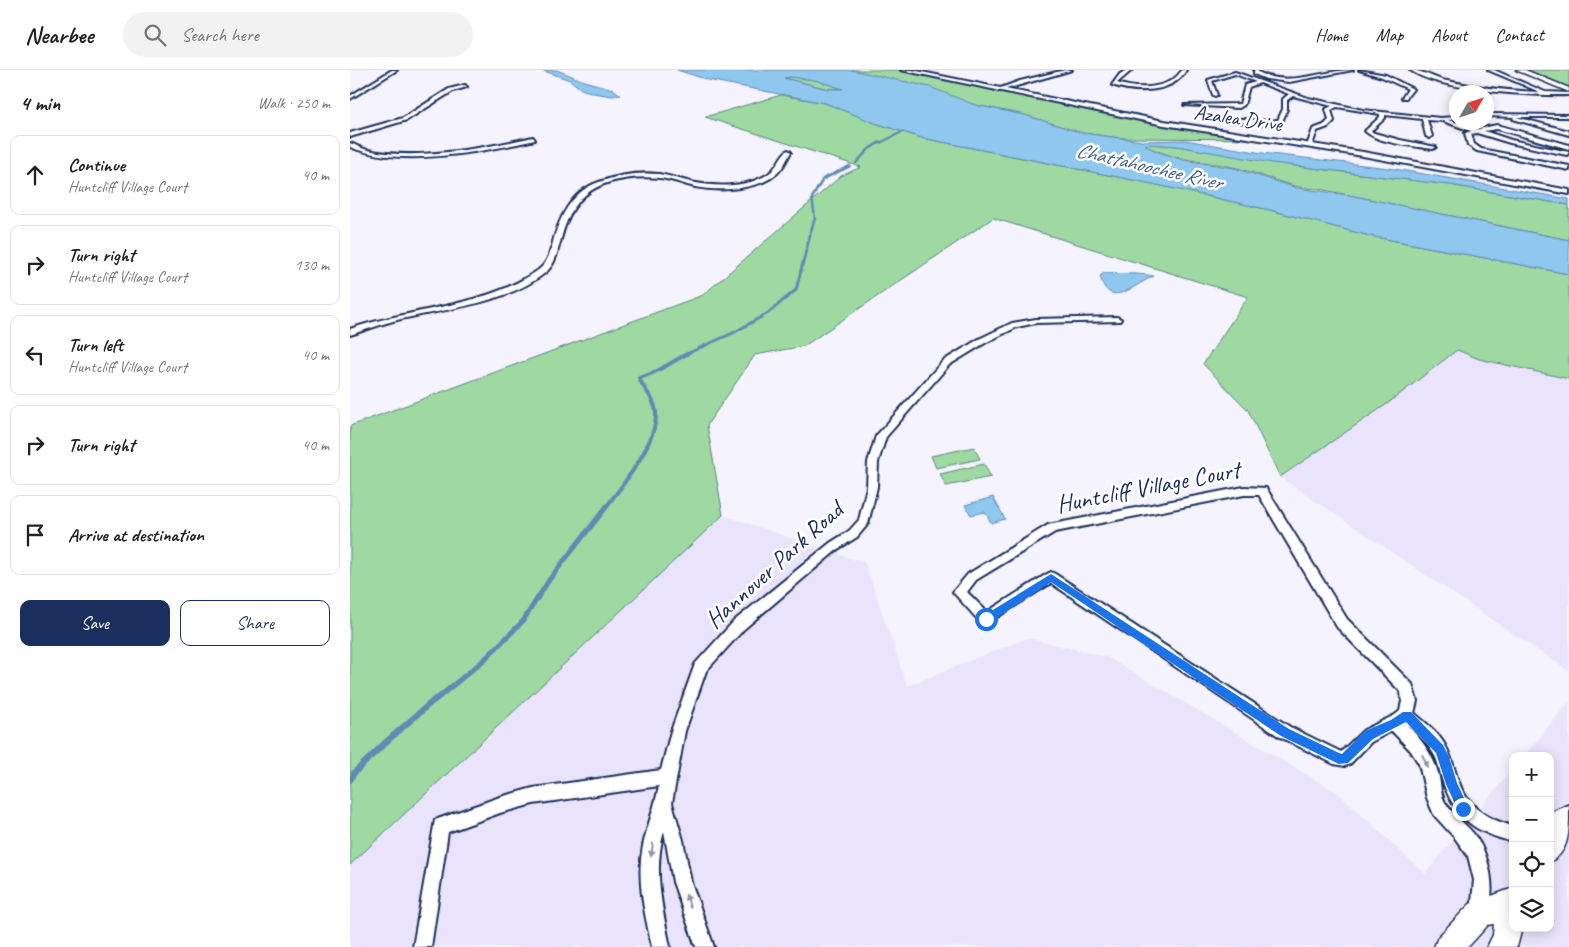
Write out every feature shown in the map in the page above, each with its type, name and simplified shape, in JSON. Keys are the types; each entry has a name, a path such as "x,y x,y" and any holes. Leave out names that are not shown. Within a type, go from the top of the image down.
{"main road":[{"path":"1519,70 1569,90"},
{"path":"1554,844 1569,824"},
{"path":"1448,947 1480,914 1509,904"},
{"path":"1500,947 1506,940 1509,922"}],"street":[{"path":"350,98 383,76 396,70"},
{"name":"Azalea Drive","path":"904,70 1164,124 1309,145 1569,192"},
{"path":"996,90 1070,70"},
{"path":"1130,70 1122,75 1114,84 1133,88 1150,88 1179,79 1183,76 1184,70"},
{"path":"1256,70 1256,73 1261,76 1276,80 1303,79 1351,70"},
{"path":"1362,70 1384,76 1411,89 1404,97"},
{"path":"1412,70 1436,80 1464,85"},
{"path":"1490,70 1548,94"},
{"path":"1215,95 1210,80 1235,73 1293,94 1338,105 1382,114 1440,120 1526,145 1569,153"},
{"path":"1186,105 1237,107 1242,105 1247,86 1260,82"},
{"path":"350,135 405,119 452,90 465,86"},
{"path":"1494,90 1526,94 1569,94"},
{"path":"1229,120 1269,123 1280,121 1285,109 1285,99 1293,94"},
{"path":"1309,145 1315,130 1326,126 1332,120 1328,109 1338,105"},
{"path":"1382,114 1383,117 1368,132 1399,142 1433,147"},
{"path":"1507,114 1518,120 1569,133"},
{"path":"1494,115 1569,116"},
{"path":"1424,118 1429,136"},
{"path":"1440,120 1449,119"},
{"path":"1569,147 1497,127 1468,133 1470,145 1479,150 1569,168"},
{"path":"350,145 369,152 405,155 505,146 533,139"},
{"path":"350,332 384,320 498,293 538,275 554,259 559,233 575,199 591,187 610,180 648,176 666,177 712,187 740,185 760,180 774,173 788,152"},
{"name":"Hannover Park Road","path":"661,947 650,894 651,847 664,803 678,731 700,668 738,625 834,546 852,534 864,521 872,487 873,462 881,436 946,363 982,341 1015,326 1036,321 1117,320"},
{"name":"Huntcliff Village Court","path":"1244,491 1262,492 1342,623 1408,689 1411,699 1410,708 1401,720 1369,735 1344,759 1339,759 1285,732 1051,577 986,619 959,592 972,577 1052,528 1244,491"},
{"path":"1401,720 1440,749 1463,809 1478,822 1509,833"},
{"path":"1401,720 1419,748 1429,769 1434,798 1438,807 1466,838 1479,860 1483,878 1480,914"},
{"path":"422,947 441,826 500,805 533,796 668,777"},
{"name":"Hannover Park Road","path":"664,803 675,840 682,882 705,947"},
{"path":"1554,820 1569,813"}],"shaded area":[{"path":"1457,350 1479,359 1569,379 1569,671 1280,477 1387,404"},
{"path":"723,515 865,563 907,686 1027,638 1107,657 1338,793 1425,874 1509,774 1509,932 1554,932 1554,752 1527,752 1569,702 1569,947 350,947 350,865"}],"green space":[{"path":"852,70 908,70 1095,110 1270,139 1121,138 1082,133 1025,115 975,105"},
{"path":"1518,70 1569,70 1569,91"},
{"path":"784,78 815,80 844,89 828,89"},
{"path":"781,95 825,103 875,123 922,138 1153,184 1270,210 1370,236 1569,274 1569,379 1479,359 1457,350 1387,404 1280,477 1248,410 1203,364 1248,297 993,218 804,346 755,355 707,425 723,515 350,865 350,426 703,295 841,176 861,167 705,117"},
{"path":"1144,145 1177,146 1296,166 1450,185 1569,205 1569,240 1319,189 1298,187 1225,165 1168,155"},
{"path":"974,447 980,459 936,468 931,456"},
{"path":"984,464 991,477 946,486 940,474"}],"water":[{"path":"541,70 557,70 584,81 613,89 621,95 612,96 593,93 581,89 570,80"},
{"name":"Chattahoochee River","path":"677,70 852,70 930,87 975,105 1025,115 1082,133 1142,141 1185,140 1262,153 1389,168 1569,199 1569,205 1450,185 1272,163 1177,146 1145,145 1156,151 1183,160 1234,168 1297,188 1349,195 1569,240 1569,274 1370,236 1270,210 1153,184 922,138 875,123 825,103 708,80","holes":["784,78 815,80 843,89 828,89"]},
{"path":"1104,273 1154,276 1116,294 1109,292 1104,286 1100,276"},
{"path":"993,497 1005,519 991,523 985,512 971,515 965,505"}],"waterway":[{"path":"878,144 902,132"},
{"path":"856,163 869,149 880,142"},
{"path":"809,237 815,218 812,198 823,179 850,166"},
{"path":"684,355 733,333 768,313 796,290 810,235"},
{"path":"606,507 646,449 655,424 655,407 639,378 657,371 687,354"},
{"path":"434,701 485,659 523,621 549,580 607,506"},
{"path":"350,780 354,773 386,742 435,699"}],"route":[{"path":"986,619 1051,577 1285,732 1339,759 1344,759 1369,735 1395,724 1407,716 1440,749 1463,809"}]}
